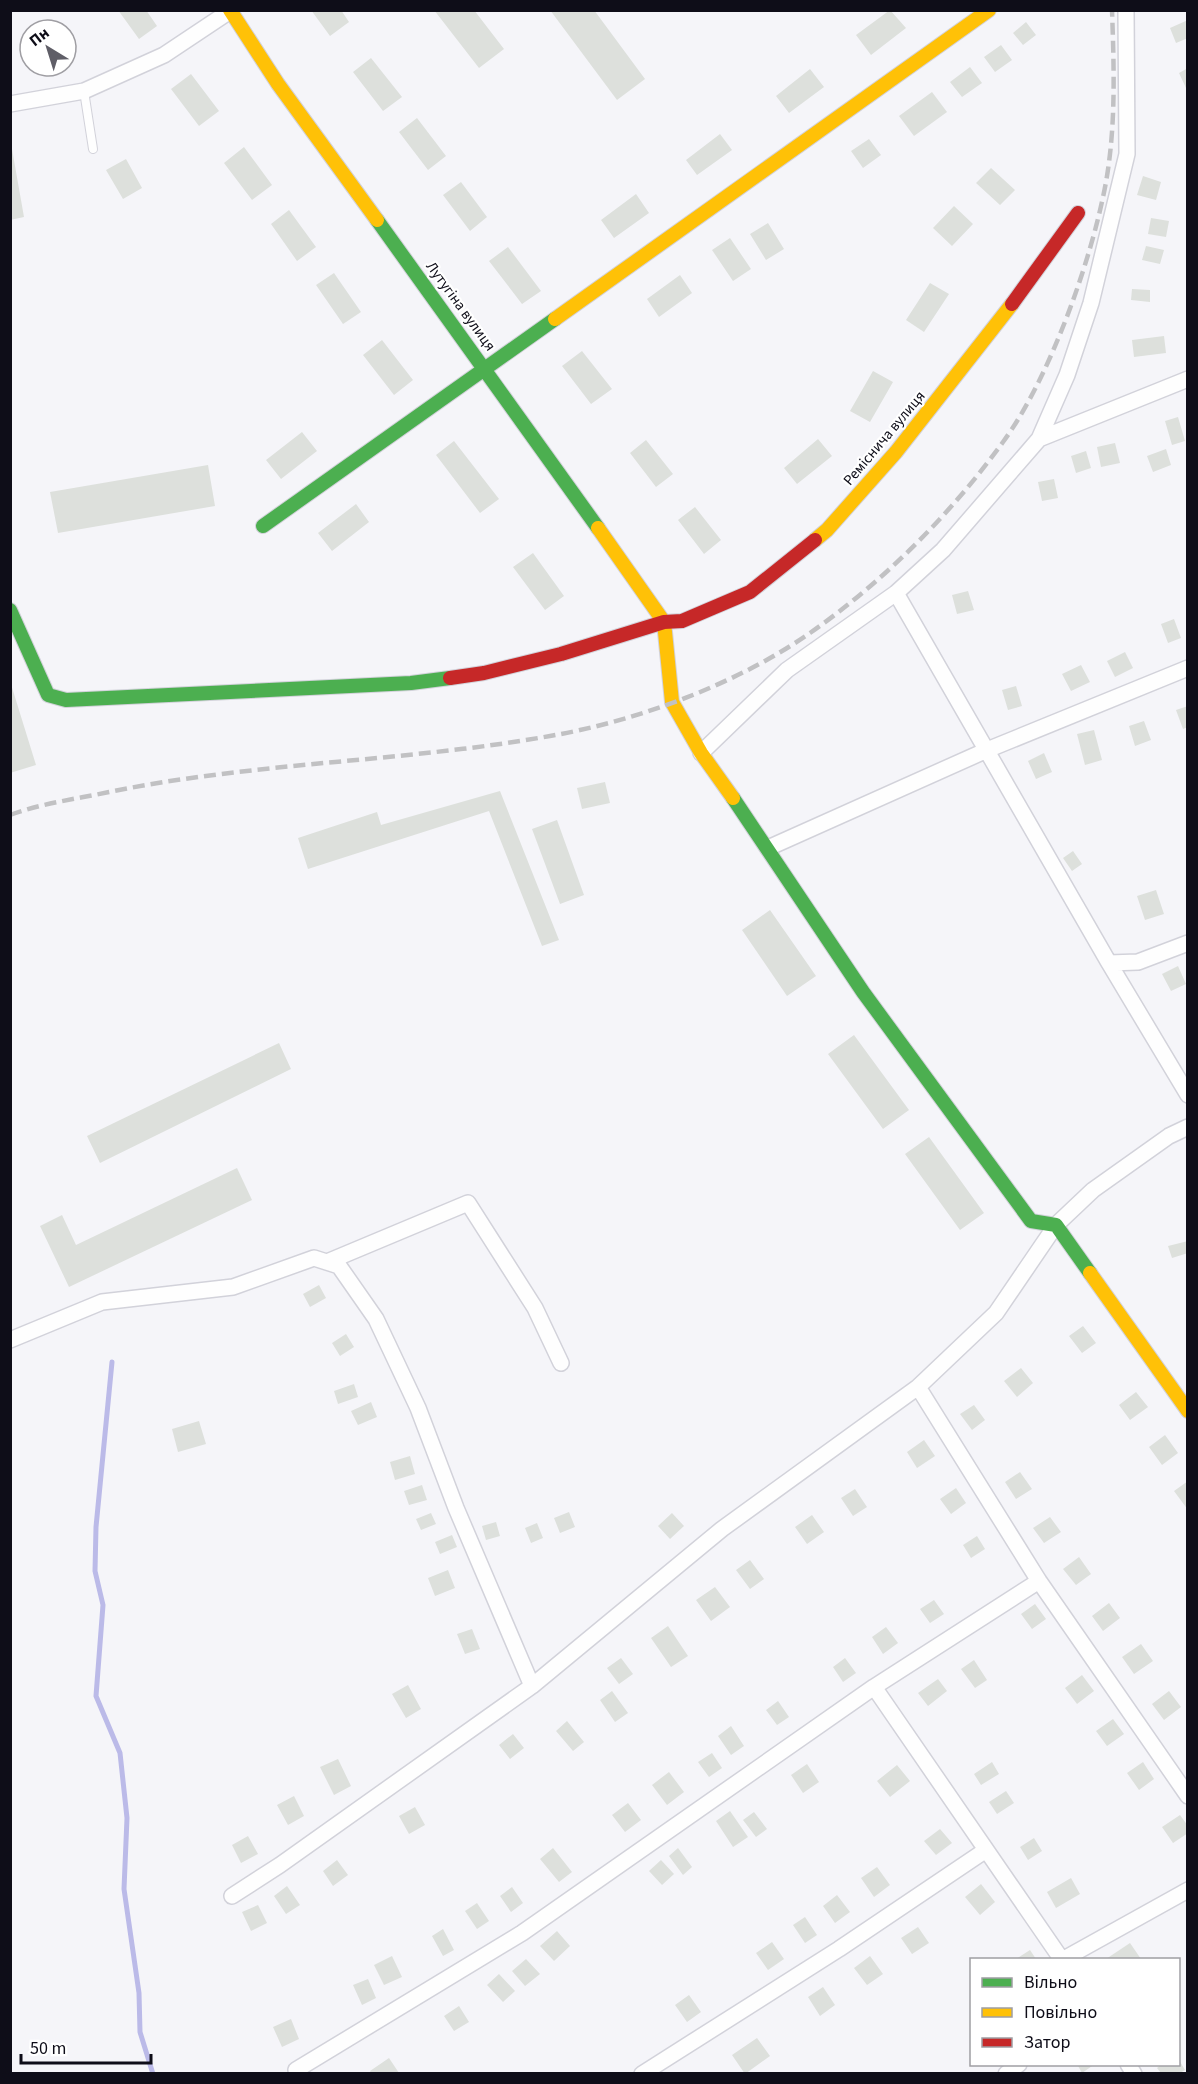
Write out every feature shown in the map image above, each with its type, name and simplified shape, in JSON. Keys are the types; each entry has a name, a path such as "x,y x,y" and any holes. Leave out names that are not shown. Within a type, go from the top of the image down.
{"street":[{"path":"263,526 989,10"},
{"path":"701,753 787,670 896,593 943,550 1039,439 1067,375 1091,303 1127,154 1126,10"},
{"path":"10,104 84,91 164,55 230,11"},
{"name":"Лутугіна вулиця","path":"230,11 278,84 486,369 664,622"},
{"name":"Реміснича вулиця","path":"10,610 48,694 66,700 411,683 484,673 561,654 664,622 682,621 750,592 827,530 896,452 984,341 1078,213"},
{"path":"1039,439 1188,378"},
{"path":"896,593 1109,963 1188,1095"},
{"path":"664,622 672,702 701,753 768,848 863,992 1031,1221 1056,1225 1188,1411"},
{"path":"768,848 987,750 1188,668"},
{"path":"1109,963 1138,962 1188,943"},
{"path":"232,1896 280,1865 532,1686 722,1529 918,1387 996,1313 1056,1225 1093,1190 1169,1136 1188,1127"},
{"path":"327,1262 468,1203 535,1308 561,1363"},
{"path":"10,1340 102,1302 233,1287 314,1258 339,1266 376,1319 418,1408 456,1508 532,1686"},
{"path":"918,1387 1039,1581 1188,1796"},
{"path":"296,2070 522,1933 874,1687 1039,1581"},
{"path":"874,1687 1061,1958"},
{"path":"642,2073 839,1949 986,1850"},
{"path":"1064,1958 1188,1890"}],"lane":[{"path":"84,91 93,149"}],"building":[{"path":"118,10 146,10 157,26 139,39"},
{"path":"311,10 341,10 349,22 330,36"},
{"path":"434,10 474,10 504,49 479,68"},
{"path":"550,10 594,10 645,79 617,100"},
{"path":"890,10 906,28 871,55 856,35"},
{"path":"1188,20 1188,38 1176,43 1170,28"},
{"path":"1026,22 1036,35 1023,45 1013,33"},
{"path":"1001,45 1012,60 995,72 984,57"},
{"path":"371,58 402,97 383,111 353,72"},
{"path":"970,67 982,83 962,97 950,82"},
{"path":"1188,68 1188,87 1186,88 1179,73"},
{"path":"810,69 824,87 789,113 776,96"},
{"path":"191,74 219,111 199,126 171,89"},
{"path":"932,92 947,112 914,136 899,116"},
{"path":"417,118 446,156 428,170 399,132"},
{"path":"720,134 732,150 697,175 686,160"},
{"path":"869,139 881,155 863,168 851,151"},
{"path":"244,147 272,185 252,200 224,163"},
{"path":"12,149 24,217 10,220 10,150"},
{"path":"126,159 142,188 123,199 106,170"},
{"path":"991,168 1015,190 1000,205 976,183"},
{"path":"1143,176 1161,182 1156,200 1137,195"},
{"path":"461,182 487,217 470,231 443,195"},
{"path":"636,194 649,213 614,238 601,220"},
{"path":"954,206 973,224 952,246 933,228"},
{"path":"289,210 316,247 297,261 271,224"},
{"path":"1151,218 1169,221 1166,237 1148,234"},
{"path":"768,223 784,249 766,260 750,234"},
{"path":"730,238 751,269 733,281 712,250"},
{"path":"1146,246 1164,250 1160,264 1142,260"},
{"path":"508,247 541,291 522,304 489,261"},
{"path":"334,273 361,312 343,324 316,285"},
{"path":"680,275 692,293 659,317 647,299"},
{"path":"930,283 949,294 924,332 906,320"},
{"path":"1132,289 1150,290 1150,302 1131,300"},
{"path":"1164,336 1166,353 1134,357 1132,340"},
{"path":"382,340 413,380 394,395 363,355"},
{"path":"582,351 612,389 591,404 562,366"},
{"path":"873,371 893,382 870,422 850,411"},
{"path":"1178,417 1185,441 1172,445 1165,421"},
{"path":"302,432 317,451 281,479 266,460"},
{"path":"818,439 832,456 797,484 784,468"},
{"path":"646,440 673,474 656,487 630,453"},
{"path":"454,441 499,499 480,513 436,455"},
{"path":"1115,443 1120,463 1101,467 1097,447"},
{"path":"1166,449 1171,465 1153,472 1147,456"},
{"path":"1086,451 1091,468 1076,473 1071,456"},
{"path":"208,465 215,506 58,533 50,492"},
{"path":"1054,479 1058,498 1042,501 1038,482"},
{"path":"356,504 369,522 332,551 318,533"},
{"path":"695,507 721,540 704,554 678,520"},
{"path":"533,553 564,596 545,610 513,567"},
{"path":"968,591 974,610 957,614 952,595"},
{"path":"1174,619 1181,638 1168,643 1161,624"},
{"path":"1125,652 1133,668 1115,677 1107,661"},
{"path":"1081,665 1090,682 1071,691 1062,674"},
{"path":"10,681 36,765 10,773"},
{"path":"1016,686 1022,706 1008,710 1002,690"},
{"path":"1188,706 1188,727 1183,729 1176,710"},
{"path":"1144,721 1151,740 1135,746 1129,726"},
{"path":"1094,730 1102,760 1085,765 1077,734"},
{"path":"1044,753 1052,772 1036,779 1028,761"},
{"path":"605,782 610,803 582,809 577,788"},
{"path":"500,791 559,940 542,946 489,811 308,869 298,838 377,812 381,825"},
{"path":"557,820 584,895 560,904 532,829"},
{"path":"1073,851 1082,864 1072,871 1063,858"},
{"path":"1156,890 1164,914 1145,920 1137,896"},
{"path":"770,910 816,976 787,996 742,930"},
{"path":"1178,966 1186,984 1171,991 1162,974"},
{"path":"854,1035 909,1110 883,1129 828,1054"},
{"path":"279,1043 291,1069 100,1163 87,1136"},
{"path":"929,1137 984,1213 960,1230 905,1154"},
{"path":"237,1168 252,1200 69,1287 40,1226 62,1215 76,1245"},
{"path":"1188,1241 1188,1253 1172,1258 1168,1246"},
{"path":"319,1285 326,1298 310,1307 303,1294"},
{"path":"1083,1326 1096,1343 1082,1353 1069,1336"},
{"path":"346,1334 354,1347 340,1356 332,1343"},
{"path":"1021,1368 1033,1383 1017,1397 1004,1381"},
{"path":"354,1384 358,1397 338,1404 334,1391"},
{"path":"1136,1392 1148,1407 1130,1420 1119,1405"},
{"path":"371,1402 377,1417 358,1425 351,1411"},
{"path":"974,1405 985,1420 972,1430 960,1414"},
{"path":"199,1421 206,1444 178,1452 172,1429"},
{"path":"1165,1435 1178,1453 1162,1465 1149,1447"},
{"path":"924,1440 935,1456 917,1468 907,1452"},
{"path":"410,1456 415,1474 395,1480 390,1462"},
{"path":"1020,1472 1032,1489 1016,1499 1005,1482"},
{"path":"1188,1481 1188,1510 1174,1491"},
{"path":"422,1485 427,1500 409,1505 404,1491"},
{"path":"956,1488 966,1503 951,1514 940,1499"},
{"path":"855,1489 867,1507 853,1516 841,1498"},
{"path":"569,1512 575,1527 560,1533 554,1518"},
{"path":"431,1513 436,1524 421,1530 416,1519"},
{"path":"672,1513 684,1526 670,1539 658,1526"},
{"path":"812,1515 824,1532 807,1544 795,1527"},
{"path":"1050,1517 1061,1532 1044,1543 1033,1528"},
{"path":"496,1522 500,1536 486,1540 482,1526"},
{"path":"537,1523 543,1538 531,1543 525,1528"},
{"path":"452,1535 457,1547 440,1554 435,1542"},
{"path":"977,1536 985,1549 971,1558 963,1545"},
{"path":"1079,1557 1091,1574 1076,1585 1063,1569"},
{"path":"750,1560 764,1579 750,1589 736,1570"},
{"path":"448,1570 455,1588 435,1596 428,1578"},
{"path":"715,1587 730,1607 711,1621 696,1600"},
{"path":"934,1600 944,1614 930,1623 920,1609"},
{"path":"1109,1603 1120,1618 1103,1631 1092,1616"},
{"path":"1035,1604 1046,1619 1032,1629 1021,1614"},
{"path":"668,1626 688,1656 671,1667 651,1638"},
{"path":"886,1627 898,1643 883,1654 872,1637"},
{"path":"472,1629 480,1649 465,1654 457,1634"},
{"path":"1141,1644 1153,1661 1134,1674 1122,1657"},
{"path":"621,1658 633,1674 619,1684 607,1668"},
{"path":"845,1658 856,1673 843,1682 833,1667"},
{"path":"974,1660 987,1680 975,1688 961,1669"},
{"path":"1082,1675 1094,1691 1077,1704 1065,1688"},
{"path":"938,1679 947,1691 928,1706 918,1693"},
{"path":"408,1685 421,1709 406,1718 392,1694"},
{"path":"612,1691 628,1713 615,1722 600,1700"},
{"path":"1169,1691 1181,1707 1164,1720 1152,1704"},
{"path":"778,1701 789,1717 777,1725 766,1710"},
{"path":"1113,1719 1124,1734 1107,1746 1096,1731"},
{"path":"567,1721 584,1742 573,1751 556,1731"},
{"path":"731,1726 744,1746 731,1755 718,1736"},
{"path":"513,1734 524,1748 510,1759 499,1745"},
{"path":"712,1753 722,1768 709,1777 698,1762"},
{"path":"338,1759 351,1786 334,1795 320,1767"},
{"path":"992,1762 999,1774 981,1785 974,1774"},
{"path":"1143,1762 1154,1779 1139,1790 1127,1773"},
{"path":"807,1764 819,1782 803,1793 791,1775"},
{"path":"897,1765 910,1781 890,1797 877,1781"},
{"path":"669,1772 684,1792 667,1805 652,1785"},
{"path":"1006,1791 1014,1803 997,1814 989,1802"},
{"path":"294,1796 304,1816 288,1825 277,1805"},
{"path":"628,1803 641,1820 625,1832 612,1815"},
{"path":"415,1807 425,1825 409,1834 399,1816"},
{"path":"730,1811 748,1837 733,1847 716,1821"},
{"path":"754,1812 767,1829 756,1837 743,1820"},
{"path":"1180,1815 1188,1826 1188,1833 1173,1843 1162,1827"},
{"path":"940,1829 952,1843 936,1855 924,1841"},
{"path":"248,1836 258,1854 241,1863 232,1845"},
{"path":"1034,1838 1042,1851 1028,1860 1020,1847"},
{"path":"553,1848 572,1872 559,1882 540,1859"},
{"path":"678,1848 692,1867 683,1875 669,1856"},
{"path":"337,1860 348,1875 333,1886 323,1871"},
{"path":"661,1860 674,1874 662,1885 649,1871"},
{"path":"877,1867 890,1885 874,1897 861,1878"},
{"path":"1071,1878 1080,1894 1056,1908 1047,1892"},
{"path":"981,1884 995,1902 980,1915 965,1897"},
{"path":"287,1886 300,1905 286,1914 274,1896"},
{"path":"512,1887 523,1903 511,1912 500,1896"},
{"path":"837,1895 850,1912 835,1923 823,1906"},
{"path":"477,1903 489,1921 477,1929 465,1911"},
{"path":"258,1905 267,1923 251,1931 242,1912"},
{"path":"805,1917 817,1935 805,1943 793,1925"},
{"path":"918,1927 929,1943 912,1954 901,1938"},
{"path":"443,1929 454,1950 443,1956 432,1936"},
{"path":"557,1931 570,1946 554,1961 540,1946"},
{"path":"772,1942 784,1959 768,1970 756,1953"},
{"path":"1130,1943 1140,1958 1108,1958"},
{"path":"1030,1950 1035,1958 1018,1958"},
{"path":"392,1956 402,1977 384,1985 374,1965"},
{"path":"870,1956 883,1974 867,1985 854,1968"},
{"path":"526,1959 540,1974 525,1986 512,1971"},
{"path":"499,1974 515,1991 503,2002 487,1985"},
{"path":"368,1979 376,1998 362,2005 353,1985"},
{"path":"823,1987 835,2005 820,2016 808,1997"},
{"path":"689,1995 701,2012 687,2022 675,2005"},
{"path":"459,2006 469,2022 454,2031 444,2016"},
{"path":"291,2019 299,2039 282,2047 273,2027"},
{"path":"757,2038 770,2056 745,2074 732,2055"},
{"path":"389,2058 399,2073 371,2073 370,2071"},
{"path":"1180,2062 1185,2070 1180,2073 1161,2073 1157,2068 1180,2066"},
{"path":"1078,2066 1092,2066 1082,2073"}],"waterway":[{"path":"112,1362 96,1527 95,1571 103,1605 96,1696 120,1753 127,1818 124,1889 139,1993 140,2032 153,2074"}],"railway":[{"path":"10,815 35,807 164,782 274,768 440,752 495,745 583,729 651,710 719,684 810,633 864,592 914,545 961,495 983,469 1020,416 1053,352 1091,246 1106,182 1113,118 1112,10"}],"traffic: fast":[{"path":"377,220 598,528"},
{"path":"263,526 555,319"},
{"path":"10,610 48,695 66,700 411,683 450,678"},
{"path":"733,798 863,992 1031,1221 1056,1225 1090,1273"}],"traffic: slow":[{"path":"230,10 278,84 377,220"},
{"path":"555,319 989,10"},
{"path":"815,540 827,530 896,452 1012,304"},
{"path":"598,528 664,622 672,702 701,753 733,798"},
{"path":"1090,1273 1188,1411"}],"traffic: jam":[{"path":"1012,304 1078,213"},
{"path":"450,678 484,673 561,654 664,622 682,621 750,592 815,540"}]}
